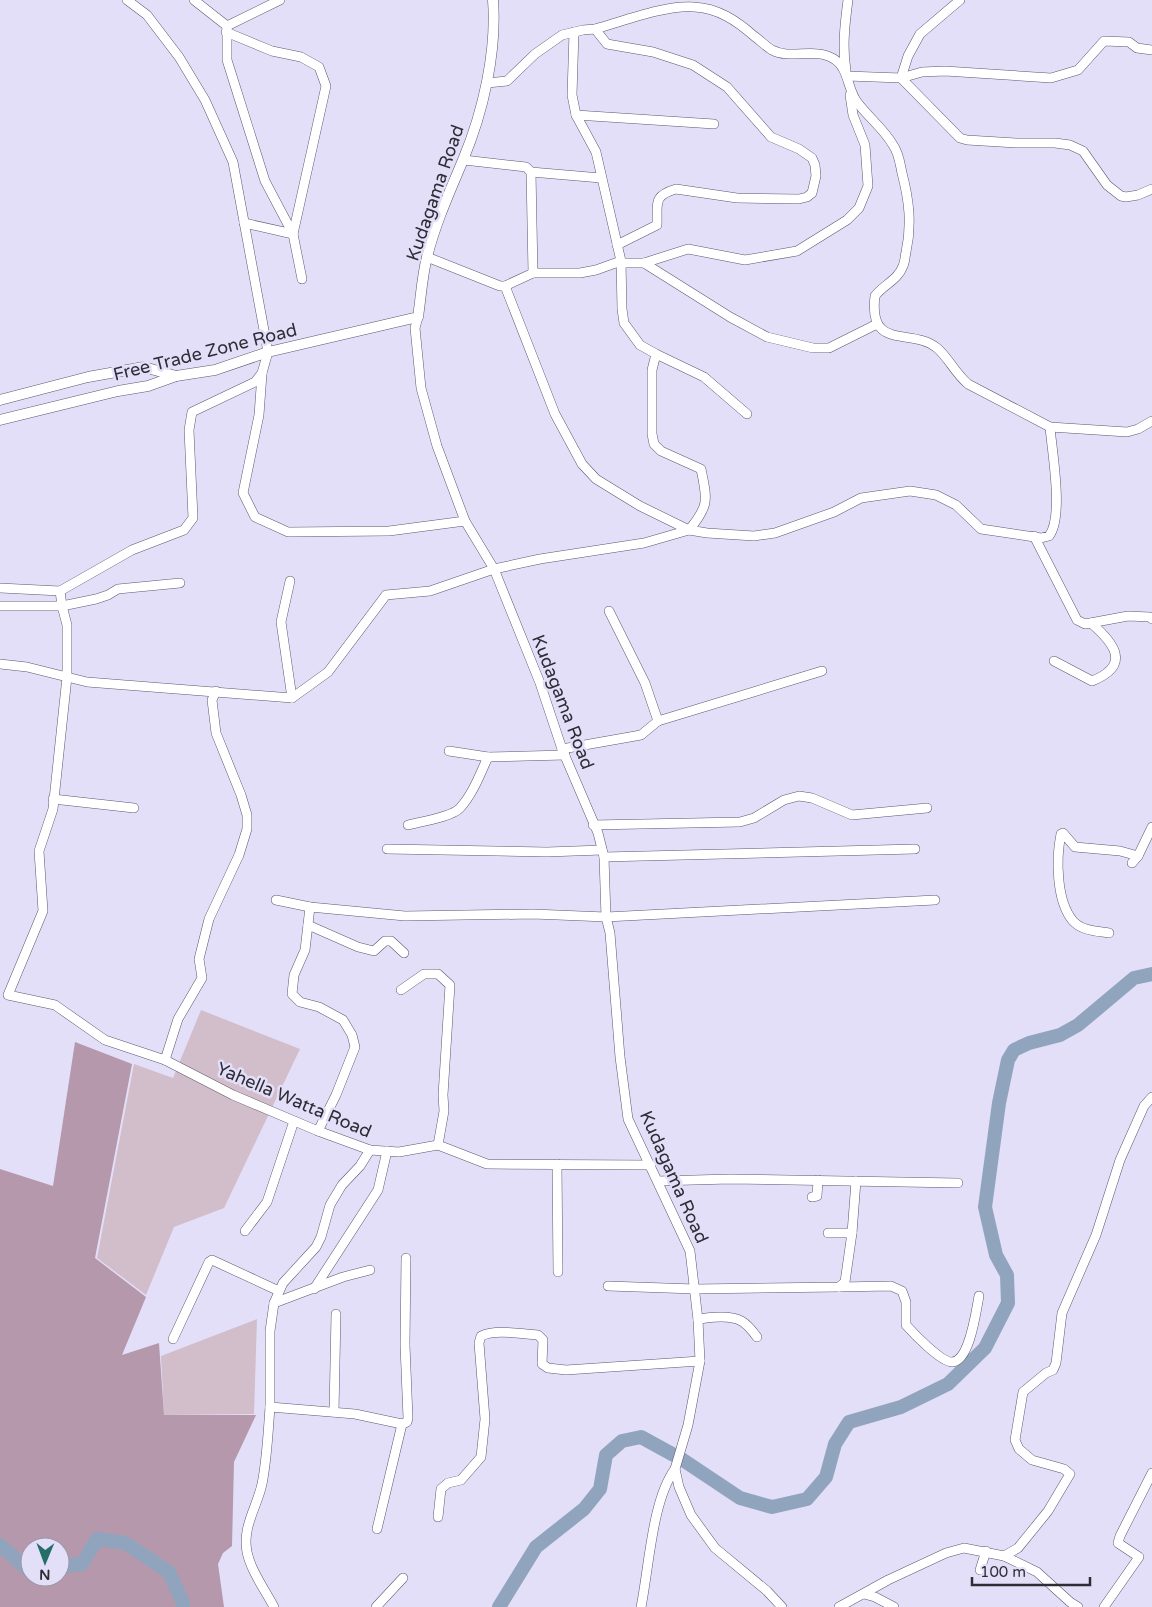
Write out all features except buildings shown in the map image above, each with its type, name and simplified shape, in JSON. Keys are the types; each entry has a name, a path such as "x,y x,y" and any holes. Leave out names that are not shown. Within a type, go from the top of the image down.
{"street":[{"path":"127,0 147,15 178,57 204,100 232,162 268,352 262,373 259,415 243,492 255,517 288,532 389,530 465,521"},
{"path":"194,0 227,29 272,52 301,57 319,67 326,86 293,234"},
{"path":"227,29 280,0"},
{"name":"Kudagama Road","path":"493,0 494,17 487,83 464,160 451,187 427,256 415,328 421,388 437,446 465,521 494,569 540,683 563,752 598,833 603,854 606,917 610,932 620,1057 628,1118 690,1251 698,1320 700,1361 688,1425 675,1469"},
{"path":"427,256 500,286 505,286 534,273 580,273 621,262 644,262 688,249 745,260 797,251 847,220 859,208 868,186 865,145 853,115 844,60 844,27 848,0"},
{"path":"901,78 908,56 920,34 960,0"},
{"path":"487,83 507,82 535,54 562,35 595,29 680,7 701,8 735,19 764,44 777,52 788,54 817,53 834,58 847,76 854,98 894,145 909,201 909,239 903,267 892,281 875,296 874,304 878,324 885,332 896,337 920,340 938,348 958,375 968,384 1050,427 1127,432 1138,429 1152,421"},
{"path":"227,29 227,60 265,181 293,234 302,279"},
{"path":"595,29 607,44 653,52 693,65 727,87 771,137 799,149 812,158 815,165 816,176 812,193 807,197 798,199 737,198 676,189 666,192 660,195 658,200 657,225 617,245"},
{"path":"574,32 572,95 576,116 596,152 621,262 624,323 640,344 656,354 704,377 747,414"},
{"path":"847,76 901,78 922,72 945,71 1051,78 1078,70 1104,41 1129,42 1137,48 1152,50"},
{"path":"901,78 960,138 1070,145 1083,151 1107,185 1121,196 1138,195 1152,189"},
{"path":"576,116 714,124"},
{"path":"464,160 526,168 531,172 601,178"},
{"path":"531,172 534,273"},
{"path":"244,223 293,234"},
{"path":"644,262 730,317 767,337 814,348 829,348 878,324"},
{"path":"505,286 555,414 582,464 596,479 640,506 689,530 754,536 775,533 834,512 860,498 910,491 936,495 956,505 981,529 1041,538 1049,536 1053,531 1056,510 1050,427"},
{"name":"Free Trade Zone Road","path":"0,420 118,391 148,386 176,376 215,370 268,352 418,317"},
{"path":"0,664 27,667 87,682 292,698 328,672 386,595 430,591 494,569 540,559 644,543 689,530 704,508 707,496 700,469 661,451 654,444 652,434 652,370 656,354"},
{"path":"0,400 88,377 144,367 176,376"},
{"path":"0,588 60,591 132,550 184,530 193,518 189,430 192,412 255,382 262,373"},
{"path":"1034,536 1077,620 1085,624 1128,616 1150,617 1152,619"},
{"path":"290,581 282,622 292,698"},
{"path":"0,606 62,606 108,595 118,589 180,584"},
{"path":"60,591 67,625 67,677 53,800 134,808"},
{"path":"609,611 644,683 658,722"},
{"path":"1054,661 1092,681 1103,677 1112,669 1116,659 1113,646 1090,623"},
{"path":"448,751 488,757 563,752 641,734 658,722 822,672"},
{"path":"165,1060 178,1019 202,978 199,959 209,919 239,855 247,830 247,814 216,734 212,700 216,691"},
{"path":"408,825 458,810 472,789 488,757"},
{"path":"593,825 740,822 754,818 784,800 799,796 812,798 852,815 927,808"},
{"name":"Yahella Watta Road","path":"53,800 53,810 40,851 43,911 8,995 54,1005 106,1040 165,1060 233,1095 318,1131 370,1150 399,1152 438,1145"},
{"path":"1109,933 1088,930 1081,926 1073,921 1065,906 1059,884 1057,853 1061,834 1063,833 1075,847 1120,851 1135,859 1152,827"},
{"path":"387,849 603,854 915,849"},
{"path":"276,900 310,907 404,916 533,914 606,917 935,900"},
{"path":"310,907 305,950 294,975 292,994 300,1002 319,1007 342,1020 352,1036 355,1047 336,1095 318,1131"},
{"path":"308,925 358,947 374,951 385,941 391,941 404,953"},
{"path":"401,990 424,974 438,974 450,985 443,1095 444,1112 438,1145 487,1164 651,1165"},
{"path":"1004,1556 1018,1548 1048,1511 1070,1474 1064,1469 1032,1460 1019,1449 1015,1440 1023,1392 1046,1373 1053,1370 1056,1363 1062,1313 1096,1235 1120,1160 1144,1106 1152,1097"},
{"path":"245,1231 267,1202 294,1121"},
{"path":"274,1607 258,1578 247,1552 246,1538 250,1518 262,1487 266,1461 270,1407 270,1331 274,1303 283,1283 316,1247 321,1237 330,1205 342,1185 360,1166 370,1150"},
{"path":"314,1289 378,1190 387,1152"},
{"path":"557,1164 558,1272"},
{"path":"658,1181 730,1179 958,1183"},
{"path":"812,1198 818,1196 818,1180"},
{"path":"839,1287 845,1282 852,1233 856,1181"},
{"path":"828,1233 852,1233"},
{"path":"270,1407 355,1414 402,1424 407,1422 405,1345 406,1258"},
{"path":"173,1339 209,1262 212,1260 279,1291"},
{"path":"274,1303 343,1277 370,1270"},
{"path":"608,1286 694,1289 891,1286 902,1291 906,1302 906,1325 942,1359 950,1362 956,1361 963,1355 968,1344 979,1296"},
{"path":"334,1412 336,1314"},
{"path":"698,1320 736,1317 749,1326 757,1337"},
{"path":"438,1516 441,1489 448,1483 461,1480 481,1457 485,1419 479,1343 481,1336 498,1333 538,1335 543,1340 542,1364 548,1368 566,1370 700,1361"},
{"path":"377,1529 402,1424"},
{"path":"641,1607 656,1518 668,1478 675,1469"},
{"path":"675,1469 679,1487 691,1515 715,1548 767,1591 782,1607"},
{"path":"1104,1607 1139,1557 1118,1543 1152,1473"},
{"path":"839,1607 888,1580 946,1553 964,1548 1004,1556 1037,1572 1066,1604 1078,1607"},
{"path":"980,1570 986,1551"},
{"path":"376,1607 403,1578"},
{"path":"864,1594 875,1597 894,1607"}],"shaded area":[{"path":"201,1010 300,1049 224,1208 174,1227 146,1295 97,1258 134,1064 173,1078"},
{"path":"75,1042 132,1064 95,1258 146,1297 122,1355 159,1343 164,1415 256,1415 234,1462 232,1546 223,1553 218,1564 224,1607 0,1607 0,1169 53,1186"},
{"path":"257,1319 254,1414 164,1415 161,1356"}],"waterway":[{"path":"499,1607 536,1547 584,1509 600,1489 606,1455 622,1441 641,1437 683,1460 740,1498 772,1507 807,1499 826,1477 835,1444 849,1422 901,1407 948,1384 985,1348 1008,1303 1007,1275 996,1255 985,1207 999,1103 1008,1060 1014,1050 1029,1043 1060,1035 1078,1025 1134,978 1152,974"},
{"path":"70,1566 82,1564 97,1539 125,1543 169,1572 183,1607"},
{"path":"0,1545 20,1562"}]}
